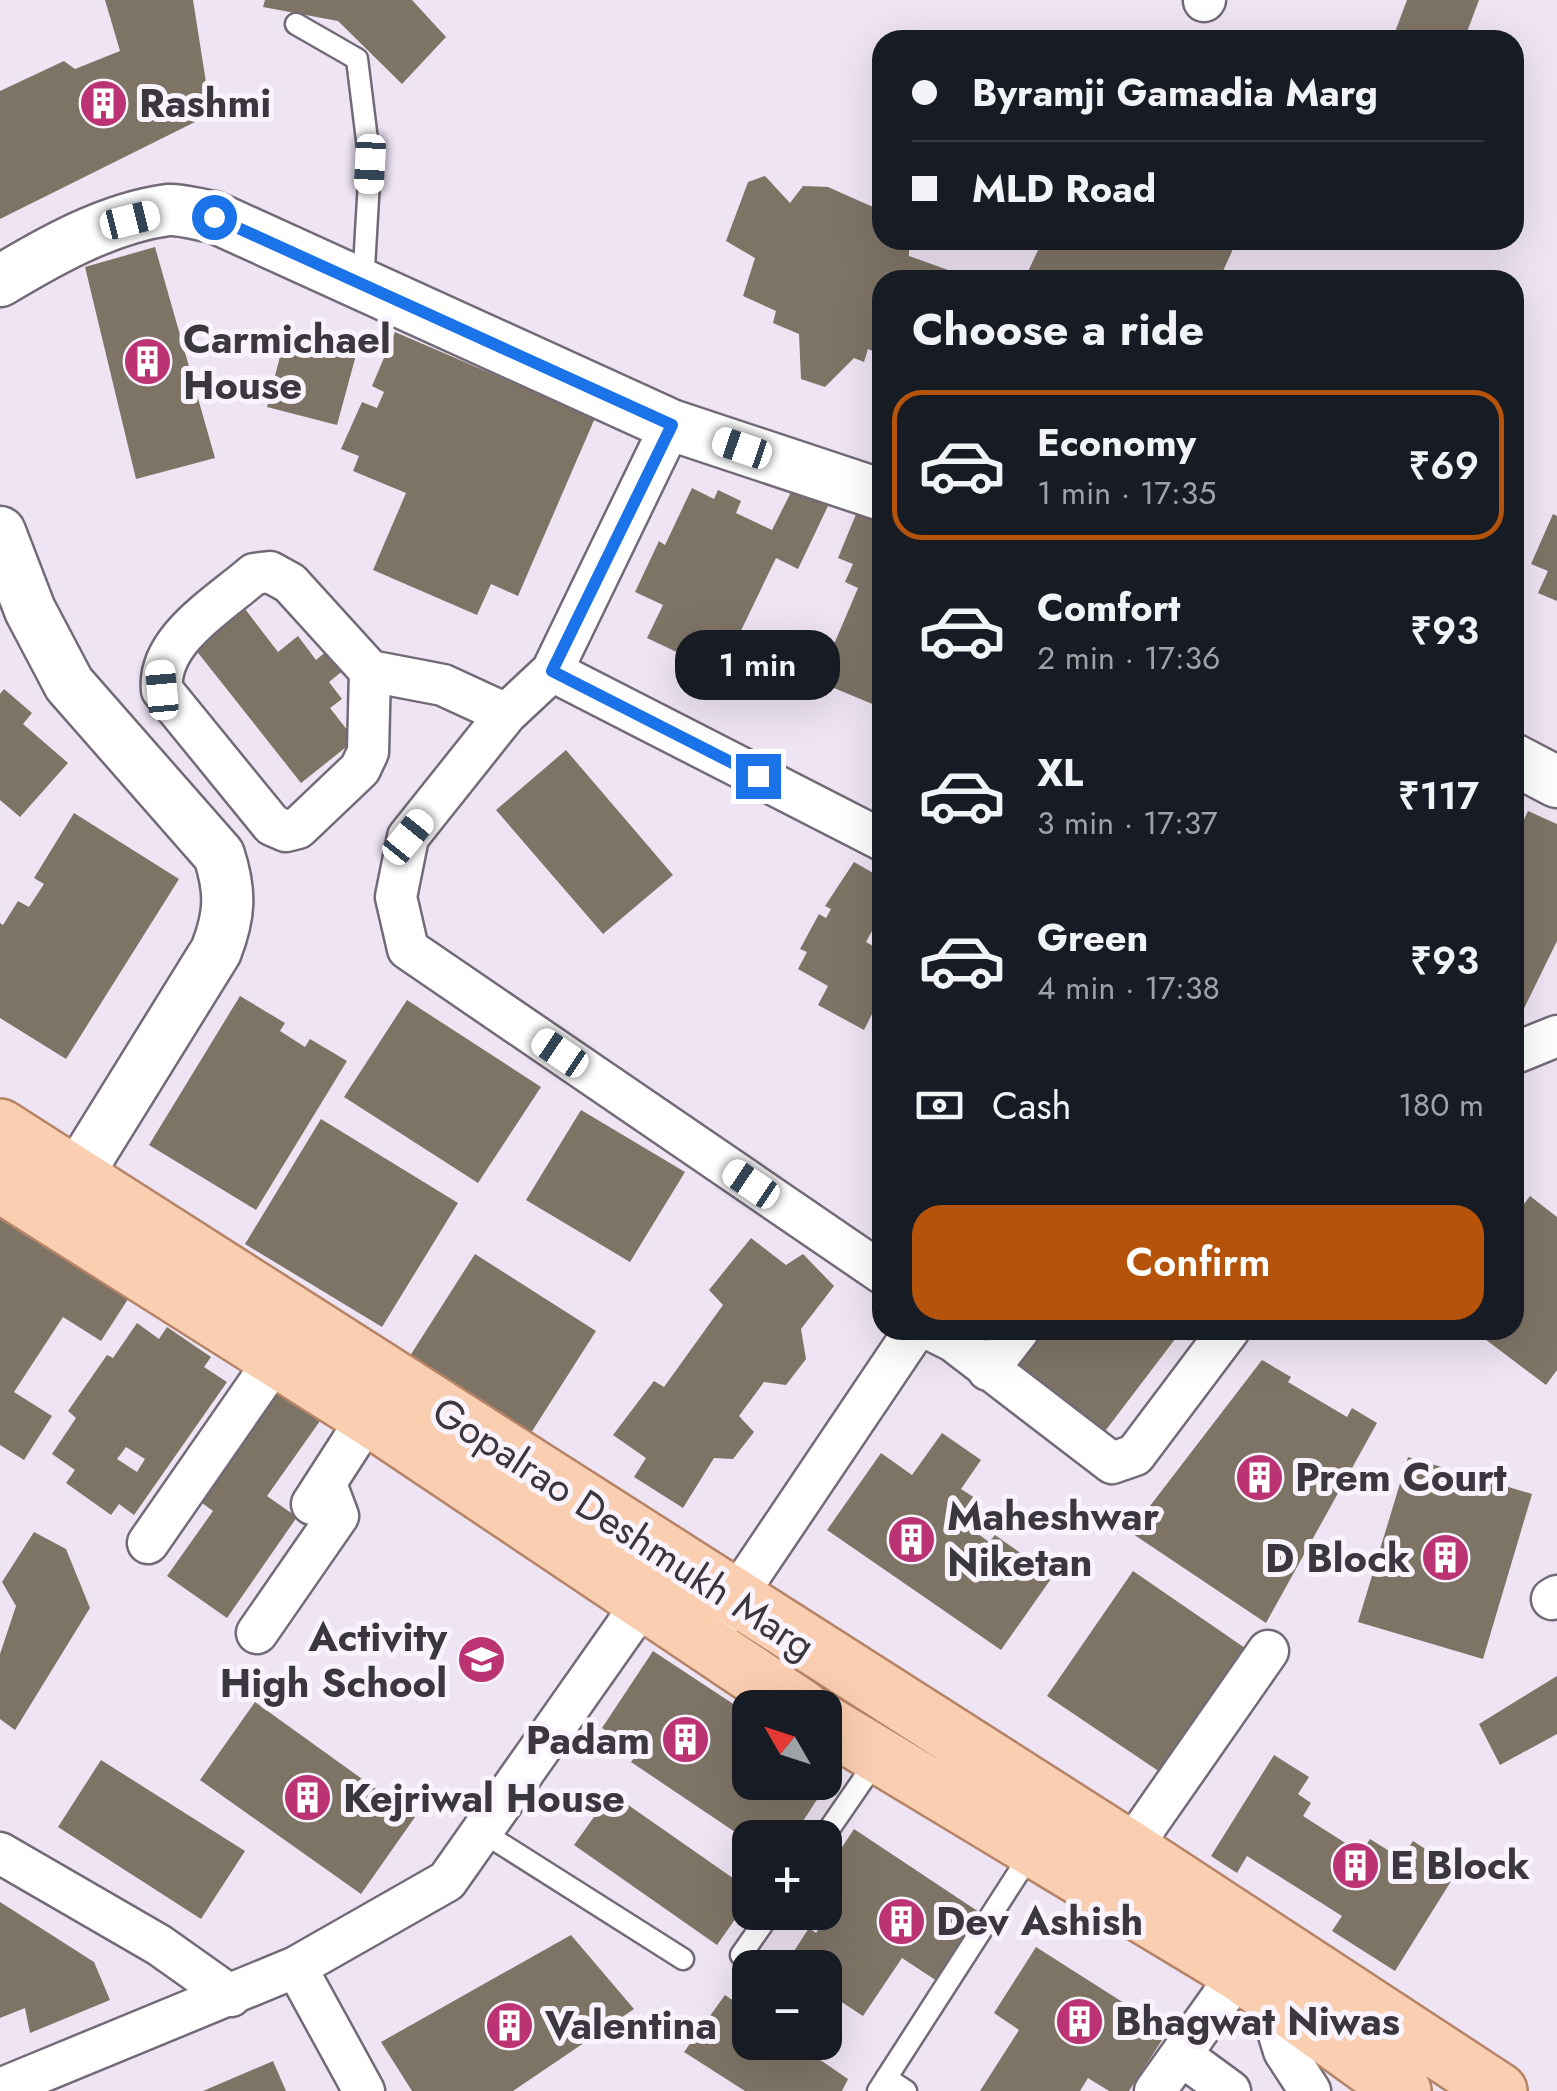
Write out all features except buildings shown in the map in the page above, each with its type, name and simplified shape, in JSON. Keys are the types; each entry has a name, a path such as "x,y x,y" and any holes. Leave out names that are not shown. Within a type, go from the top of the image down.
{"main road":[{"name":"Gopalrao Deshmukh Marg","path":"0,1127 720,1621 1130,1849 1499,2091"},
{"name":"Gopalrao Deshmukh Marg","path":"0,1184 368,1418 658,1581"},
{"name":"Gopalrao Deshmukh Marg","path":"720,1621 785,1690"},
{"path":"842,1734 1253,1984 1404,2091"}],"street":[{"path":"0,281 53,249 170,210 214,217 672,425 872,492"},
{"path":"672,425 552,671 506,714 408,837 396,898 408,950 872,1266"},
{"path":"0,532 30,610 69,684 218,855 229,887 229,917 216,952 76,1177"},
{"path":"370,671 368,752 360,770 298,828 286,831 272,825 162,690 160,670 169,650 254,574 270,572 290,582 370,671 443,685 506,714"},
{"path":"552,671 872,835"},
{"path":"1524,765 1557,782"},
{"path":"1524,1049 1557,1036"},
{"path":"720,1621 932,1340"},
{"path":"947,1340 1112,1463 1135,1455 1221,1340"},
{"path":"988,1370 1011,1340"},
{"path":"148,1543 275,1360"},
{"path":"296,1528 368,1418"},
{"path":"257,1633 338,1516 326,1484"},
{"path":"0,2089 296,1967 446,1881 658,1581"},
{"path":"1130,1849 1268,1651"},
{"path":"0,1853 159,1944 231,1996"},
{"path":"296,1967 364,2091"},
{"path":"1155,2091 1181,2055 1253,1984 1284,2051 1310,2091"},
{"path":"1181,2055 1230,2091"}],"lane":[{"path":"296,24 357,58 370,164 363,287"},
{"path":"835,1820 878,1758"},
{"path":"484,1832 683,1959"},
{"path":"906,2091 882,2085 1033,1850"}],"place":[{"name":"Rashmi","path":"104,103"},
{"name":"Carmichael House","path":"148,362"},
{"name":"Prem Court","path":"1260,1477"},
{"name":"Maheshwar Niketan","path":"912,1539"},
{"name":"D Block","path":"1445,1558"},
{"name":"Activity High School","path":"482,1660"},
{"name":"Padam","path":"685,1740"},
{"name":"Kejriwal House","path":"308,1798"},
{"name":"E Block","path":"1355,1865"},
{"name":"Dev Ashish","path":"901,1921"},
{"name":"Bhagwat Niwas","path":"1080,2021"},
{"name":"Valentina","path":"510,2025"}],"route":[{"path":"214,217 672,425 552,671 758,776"}]}
